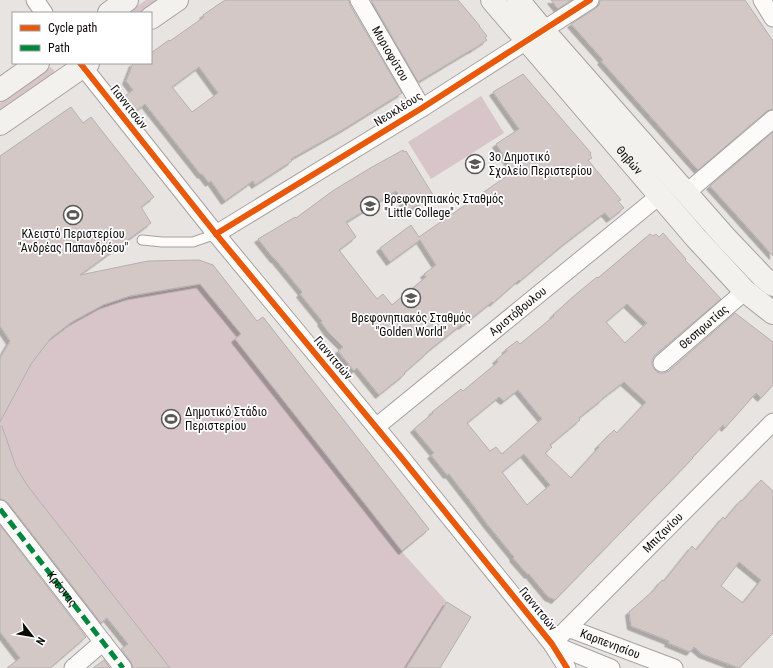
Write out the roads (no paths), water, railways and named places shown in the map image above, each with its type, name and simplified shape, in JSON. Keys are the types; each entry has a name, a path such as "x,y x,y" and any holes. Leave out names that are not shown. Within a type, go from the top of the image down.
{"main road":[{"path":"110,12 127,0"},
{"path":"152,17 177,0"},
{"name":"Θηβών","path":"492,0 535,35 686,193 725,237 770,277"},
{"name":"Θηβών","path":"518,0 535,35 659,196 745,291 773,313"},
{"path":"0,90 37,64"},
{"path":"0,124 83,64"}],"street":[{"path":"35,0 43,12"},
{"name":"Μυριοφύτου","path":"358,0 422,108"},
{"name":"Νεοκλέους","path":"216,234 422,108 590,0"},
{"path":"762,0 773,18"},
{"name":"Γιαννιτσών","path":"83,64 216,234 400,456 552,644 567,668"},
{"path":"686,193 773,119"},
{"name":"Αριστόβουλου","path":"376,427 659,196"},
{"name":"Θεσπρωτίας","path":"662,363 745,291"},
{"name":"Μπιζανίου","path":"552,644 773,422"},
{"name":"Κρέσνας","path":"0,510 123,668"},
{"name":"Καρπενησίου","path":"568,628 674,668"},
{"path":"73,668 103,642"},
{"name":"Καρπενησίου","path":"552,644 611,668"}],"lane":[{"path":"142,240 192,242 216,234"}],"place":[{"name":"3ο Δημοτικό Σχολείο Περιστερίου","path":"475,164"},
{"name":"Βρεφονηπιακός Σταθμός \"Little College\"","path":"370,206"},
{"name":"Κλειστό Περιστερίου \"Ανδρέας Παπανδρέου\"","path":"73,215"},
{"name":"Βρεφονηπιακός Σταθμός \"Golden World\"","path":"411,298"},
{"name":"Δημοτικό Στάδιο Περιστερίου","path":"171,419"}]}
